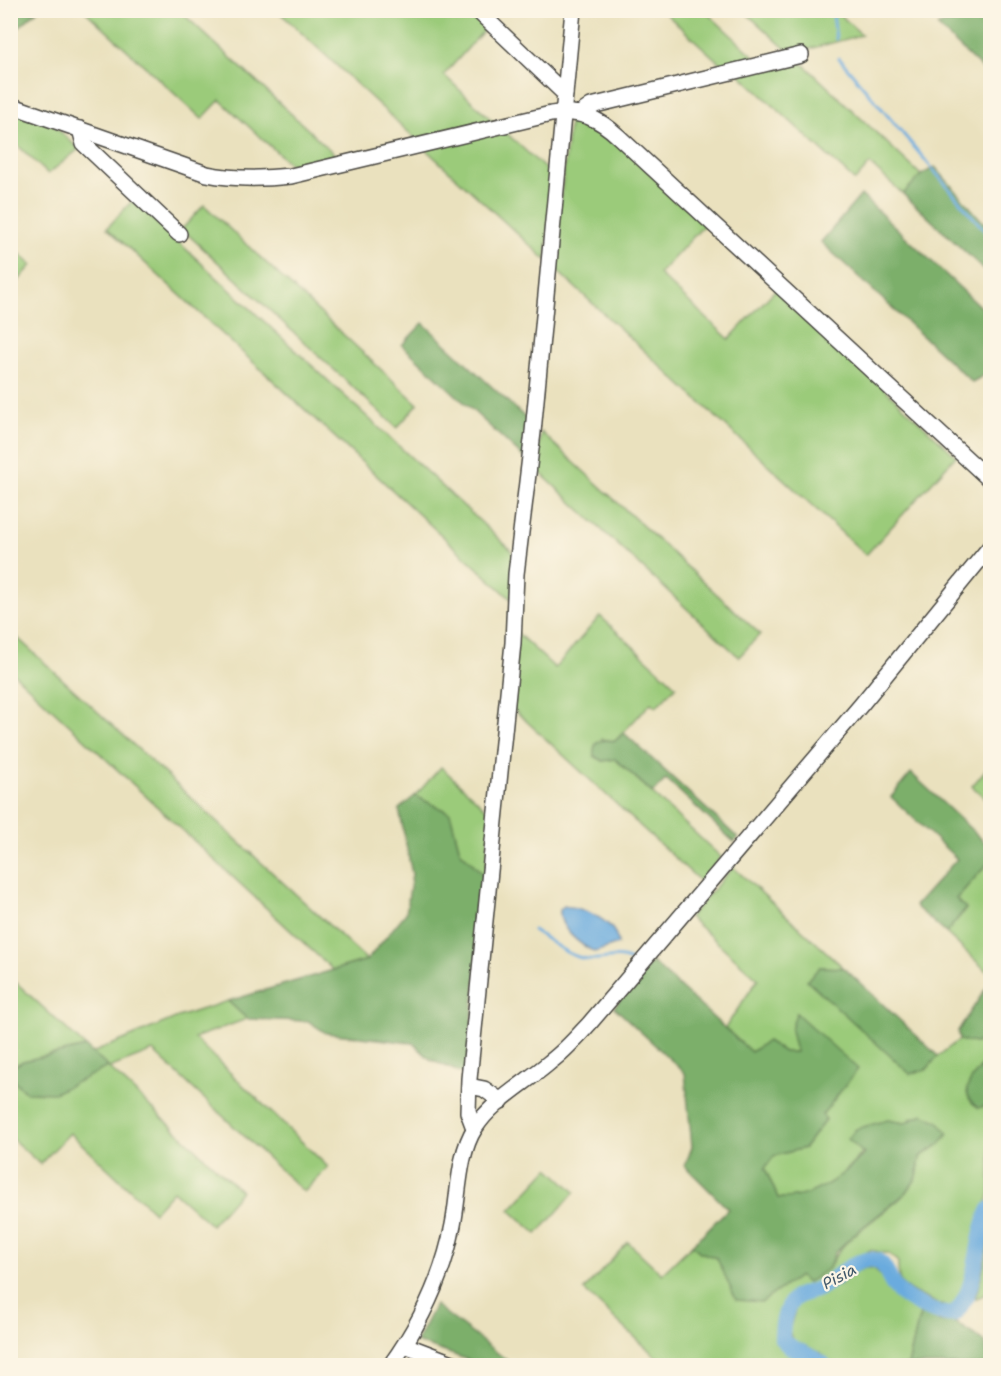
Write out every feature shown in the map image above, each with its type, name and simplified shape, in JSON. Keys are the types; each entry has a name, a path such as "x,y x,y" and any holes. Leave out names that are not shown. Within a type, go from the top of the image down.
{"street":[{"path":"477,10 565,94"},
{"path":"474,1128 468,1112 469,1086 513,644 516,574 533,432 573,10"},
{"path":"581,113 591,106 801,55"},
{"path":"10,105 207,174 262,179 291,176 563,112 581,113 602,123 620,137 990,480"},
{"path":"80,129 84,144 178,234"},
{"path":"390,1365 428,1304 445,1258 466,1154 474,1128 501,1101 552,1062 589,1024 861,705 990,547"},
{"path":"469,1086 484,1089 501,1101"},
{"path":"405,1344 460,1365"}],"green space":[{"path":"10,11 37,11 15,31 11,29"},
{"path":"85,11 180,11 342,161 294,168 220,100 202,119"},
{"path":"278,11 466,11 486,28 444,75 497,125 420,143"},
{"path":"663,11 705,11 757,59 724,67"},
{"path":"744,11 836,11 862,35 791,54"},
{"path":"919,11 976,11 931,21"},
{"path":"990,13 990,76 937,26"},
{"path":"798,59 921,175 903,194 870,164 855,181 739,74"},
{"path":"10,109 51,123 79,149 48,174 11,139"},
{"path":"570,117 599,125 706,223 659,274 729,339 777,288 956,456 866,555 553,267"},
{"path":"503,130 552,175 546,260 425,149"},
{"path":"935,167 983,222 990,223 990,275 903,194 921,175"},
{"path":"861,195 990,316 990,372 972,382 821,242"},
{"path":"133,200 510,549 516,560 511,599 107,228"},
{"path":"204,205 418,404 397,428 182,229"},
{"path":"10,245 32,265 11,289 10,289"},
{"path":"423,323 530,422 524,458 402,345"},
{"path":"541,432 760,634 739,657 536,469"},
{"path":"600,616 676,686 656,707 651,703 615,741 602,739 603,761 615,759 721,857 701,882 512,708 516,632 555,668"},
{"path":"10,631 367,960 333,970 11,671"},
{"path":"624,733 738,838 734,842 666,779 653,793 615,759 603,761 594,756 596,744 606,740 615,741"},
{"path":"990,765 990,803 972,786"},
{"path":"441,767 491,813 485,876 460,851 450,813 415,796"},
{"path":"911,773 990,847 990,861 956,899 966,908 946,933 915,906 957,859 891,797"},
{"path":"415,796 450,813 460,851 485,876 467,1076 430,1059 413,1043 326,1033 308,1021 247,1019 228,1001 367,960 406,913 412,874 399,809"},
{"path":"990,861 990,974 946,933 966,909 956,899"},
{"path":"733,867 844,968 820,967 927,1069 938,1056 959,1040 976,1043 990,1034 990,1193 972,1250 964,1290 956,1306 949,1308 903,1285 898,1274 898,1262 889,1254 870,1250 823,1281 794,1291 783,1303 776,1325 776,1337 785,1350 819,1365 666,1366 584,1290 628,1242 662,1274 692,1245 701,1252 717,1258 762,1302 799,1276 812,1277 829,1268 848,1241 901,1198 911,1187 918,1173 920,1157 940,1144 912,1118 905,1123 887,1120 855,1162 842,1174 813,1192 796,1197 778,1198 765,1168 774,1156 804,1148 826,1119 822,1115 797,1014 791,1030 797,1052 784,1052 767,1042 751,1052 725,1028 758,979 689,917"},
{"path":"652,962 751,1052 767,1041 784,1052 796,1052 791,1030 796,1013 858,1069 822,1115 826,1119 804,1148 774,1156 765,1168 778,1198 791,1198 814,1191 846,1171 864,1154 848,1139 856,1129 887,1120 905,1123 923,1114 939,1122 948,1134 940,1144 920,1157 917,1177 907,1192 835,1252 829,1268 807,1283 799,1276 762,1302 736,1300 717,1258 700,1252 692,1245 728,1209 685,1166 692,1147 685,1073 614,1007"},
{"path":"820,967 844,968 938,1056 927,1069 910,1074 807,980"},
{"path":"10,977 86,1047 23,1061 11,1068"},
{"path":"990,982 990,1034 976,1043 959,1040 958,1031"},
{"path":"228,1001 247,1019 194,1038 328,1167 304,1192 153,1051 109,1068 241,1191 211,1225 173,1191 154,1212 70,1133 40,1164 11,1138 10,1078 26,1092 108,1067 92,1053 178,1017"},
{"path":"86,1047 108,1067 54,1093 26,1092 11,1078 11,1068 23,1061"},
{"path":"990,1049 990,1105 978,1108 968,1095 968,1085"},
{"path":"549,1168 575,1192 537,1234 510,1210"},
{"path":"990,1223 990,1281 986,1294 975,1299 986,1258"},
{"path":"865,1268 874,1268 896,1295 921,1310 908,1365 835,1365 821,1353 794,1341 789,1330 797,1304 840,1284 852,1273"},
{"path":"435,1305 513,1365 483,1365 416,1342"},
{"path":"921,1310 940,1322 953,1321 985,1342 990,1365 908,1365"}],"water":[{"path":"564,906 590,913 606,922 616,936 618,944 595,952 583,945 566,929 560,917 560,910"}],"waterway":[{"path":"833,14 836,39"},
{"path":"839,58 990,237"},
{"path":"533,930 566,952 581,958 615,957 631,961"},
{"name":"Pisia","path":"825,1366 786,1344 782,1339 784,1318 795,1298 818,1289 853,1265 875,1260 883,1265 893,1286 908,1298 932,1311 955,1314 969,1290 981,1235 990,1209"}]}
